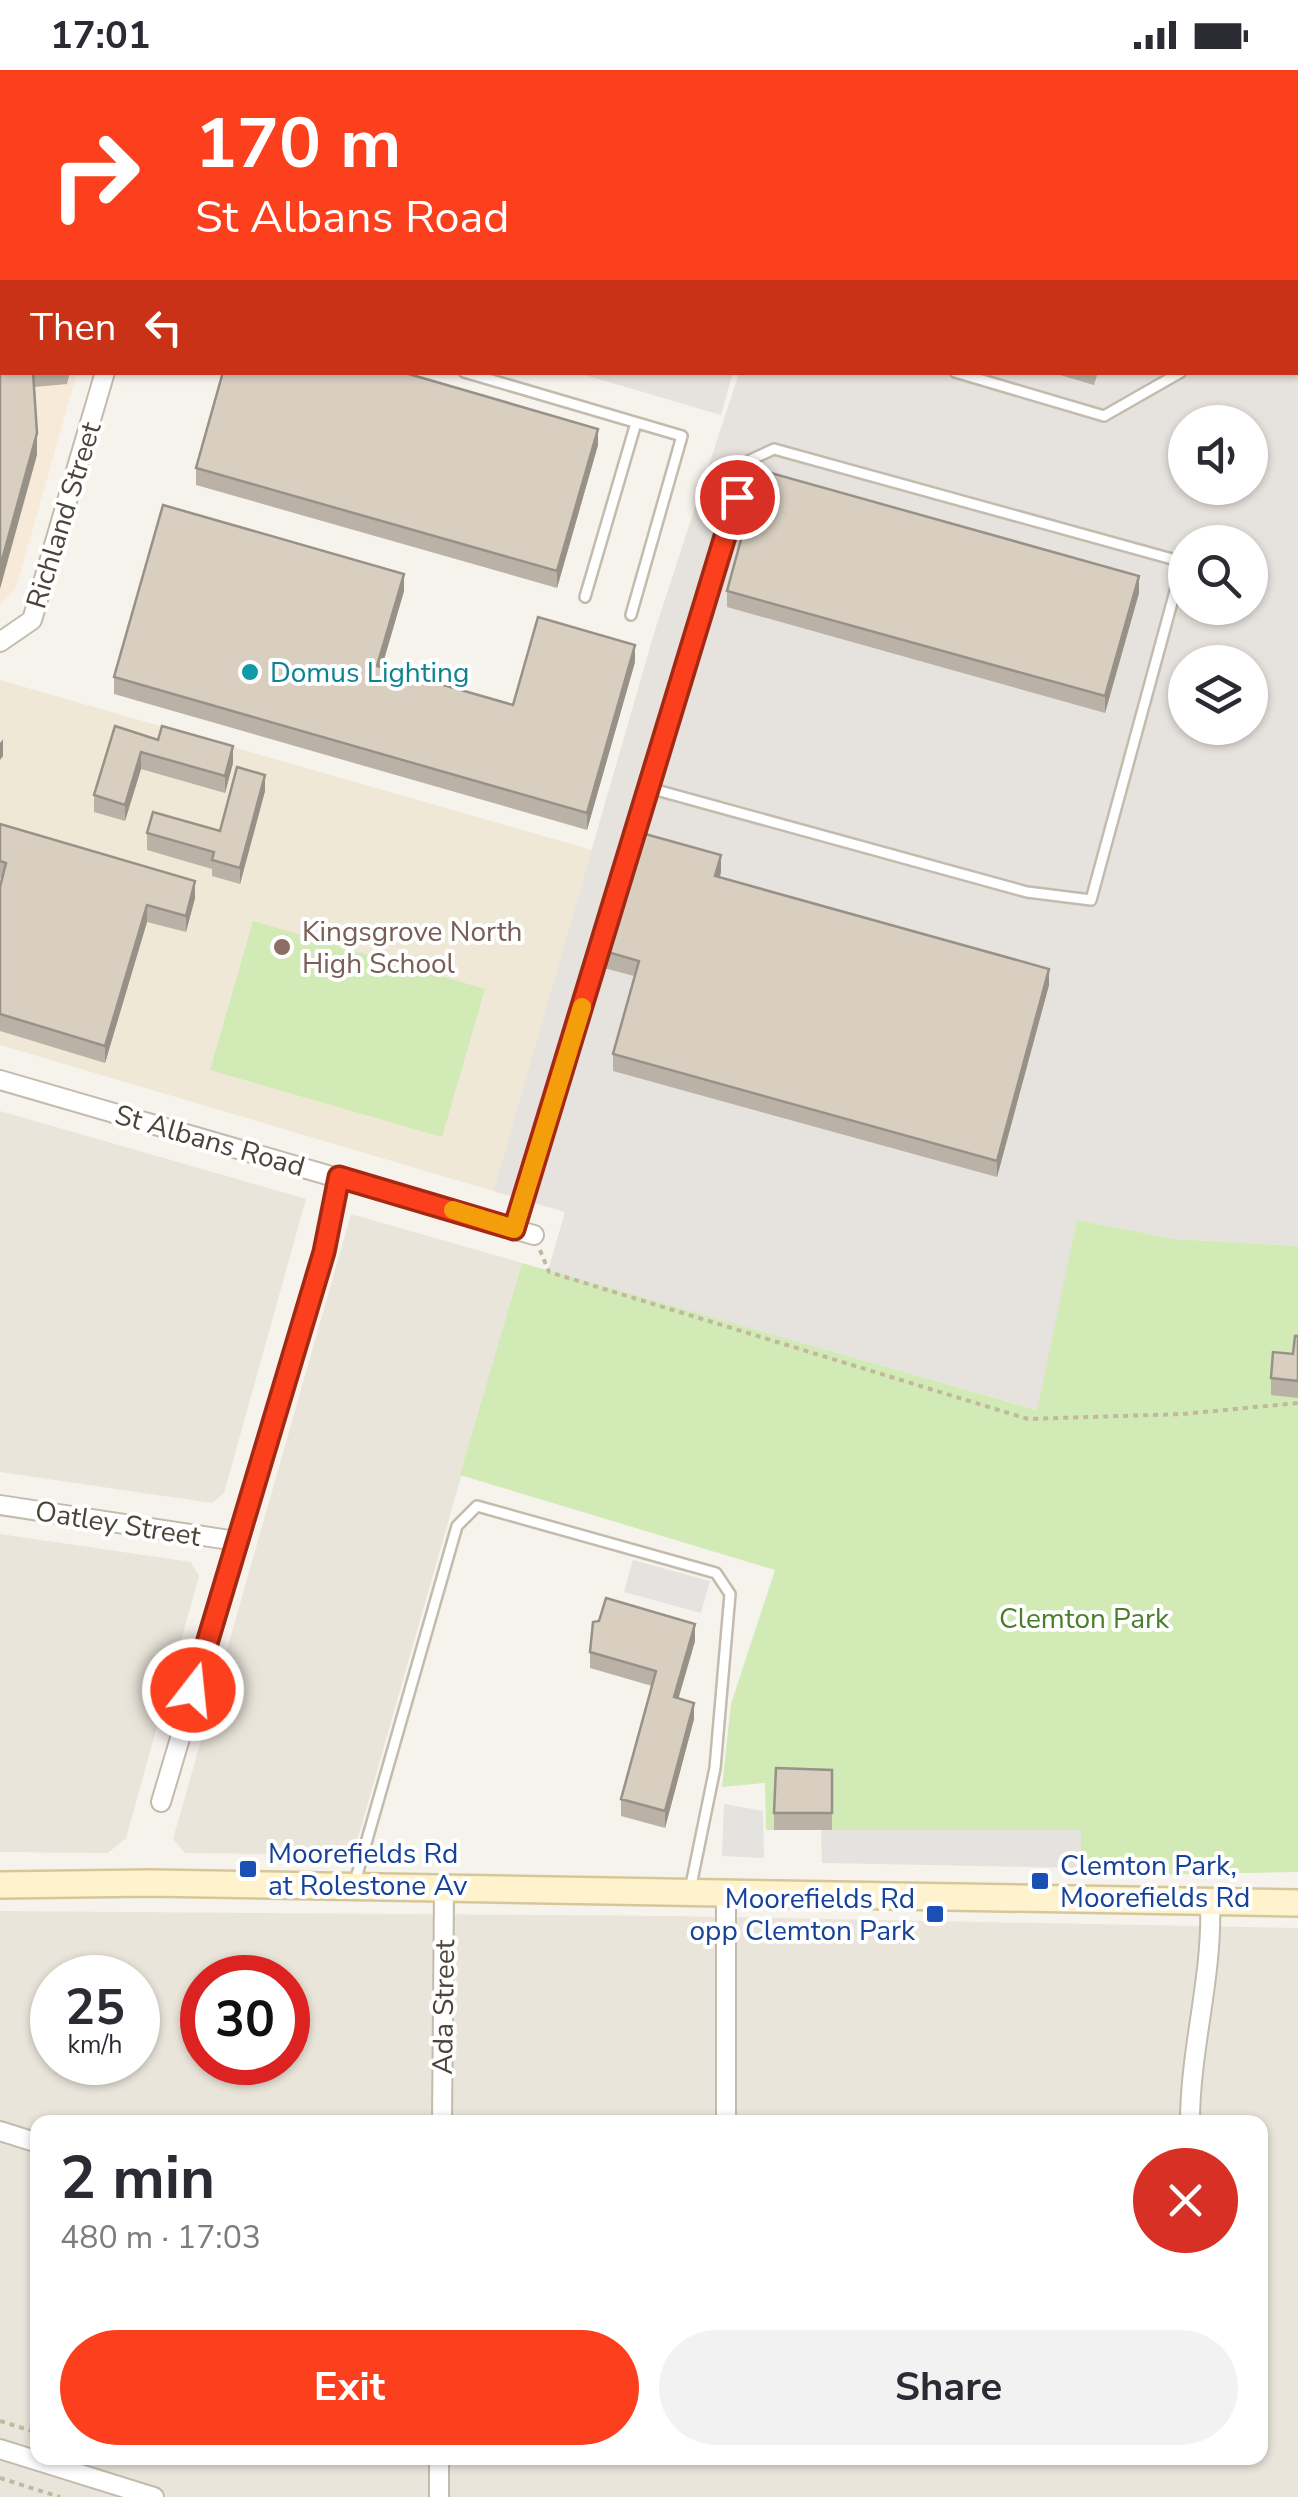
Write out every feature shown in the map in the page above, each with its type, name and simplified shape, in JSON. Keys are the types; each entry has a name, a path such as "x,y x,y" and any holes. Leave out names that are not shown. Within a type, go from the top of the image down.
{"main road":[{"path":"0,1885 149,1883 1298,1903"}],"street":[{"name":"Richland Street","path":"0,642 32,620 104,375"},
{"name":"St Albans Road","path":"0,1080 534,1235"},
{"path":"161,1802 324,1252 339,1177"},
{"name":"Oatley Street","path":"0,1505 236,1541"},
{"name":"Ada Street","path":"442,2115 444,1891"},
{"path":"726,1894 726,2115"},
{"path":"1190,2115 1192,2056 1210,1953 1210,1902"},
{"path":"0,2131 30,2140"},
{"path":"0,2450 30,2459"},
{"path":"49,2465 154,2497"},
{"path":"439,2465 439,2497"}],"lane":[{"path":"474,375 682,436 631,615"},
{"path":"965,375 1104,416 1176,375"},
{"path":"585,598 636,424"},
{"path":"514,1229 648,788 748,461 774,449 1184,562 1091,900 1028,892 648,788"},
{"path":"353,1889 458,1526 477,1506 716,1572 730,1594 715,1768 689,1892"}],"path":[{"path":"534,1235 549,1272 1028,1418 1182,1414 1298,1403"},
{"path":"0,2422 30,2431"},
{"path":"0,2478 60,2497"}],"shaded area":[{"path":"0,375 76,375 16,588 0,605"},
{"path":"585,375 732,375 721,415"},
{"path":"738,375 1298,375 1298,1246 1175,1239 1077,1220 1038,1410 548,1271 565,1212 493,1191 655,630"},
{"name":"Kingsgrove North High School","path":"0,680 592,850 493,1191 0,1045"},
{"path":"0,1111 306,1199 224,1493 212,1503 0,1472"},
{"path":"351,1214 522,1263 353,1855 185,1853 173,1839"},
{"path":"0,1534 191,1562 199,1576 126,1838 108,1853 0,1852"},
{"path":"633,1560 710,1581 701,1613 624,1592"},
{"path":"724,1804 763,1811 764,1858 722,1856"},
{"path":"821,1830 1081,1830 1081,1868 822,1863"},
{"path":"0,1911 672,1916 1298,1928 1298,2497 0,2497"}],"green space":[{"path":"253,921 485,989 442,1137 210,1070"},
{"name":"Clemton Park","path":"1077,1220 1175,1239 1298,1246 1298,1872 1082,1876 1080,1830 766,1830 765,1783 722,1787 731,1704 775,1570 460,1475 522,1263 1037,1410"}],"building":[{"path":"0,375 33,375 37,433 0,567"},
{"path":"222,375 412,375 598,429 557,571 196,468"},
{"path":"760,470 1139,576 1105,696 727,591"},
{"name":"Domus Lighting","path":"163,505 404,574 377,666 513,705 538,617 635,645 587,813 114,677"},
{"path":"115,726 158,740 162,726 233,746 225,776 141,752 125,805 94,795"},
{"path":"237,767 265,775 240,868 212,860 214,852 147,833 153,812 220,831"},
{"path":"0,824 195,881 186,916 147,905 105,1046 0,1014 0,887 6,863 0,861"},
{"path":"638,832 721,855 715,876 1049,969 997,1161 613,1054 639,961 604,951"},
{"path":"1295,1336 1298,1381 1271,1378 1273,1352 1293,1354"},
{"path":"606,1598 695,1624 674,1697 694,1703 665,1811 621,1799 656,1671 590,1652 593,1622 599,1621"},
{"path":"776,1768 832,1770 832,1813 774,1813"}],"slow traffic":[{"path":"453,1210 514,1229 582,1007"}],"place":[{"name":"Domus Lighting","path":"250,672"},
{"name":"Kingsgrove North High School","path":"282,947"},
{"name":"Moorefields Rd at Rolestone Av","path":"248,1869"},
{"name":"Clemton Park, Moorefields Rd","path":"1040,1881"},
{"name":"Moorefields Rd opp Clemton Park","path":"935,1914"}],"route":[{"path":"193,1690 324,1252 339,1177 514,1229 737,497"}]}
